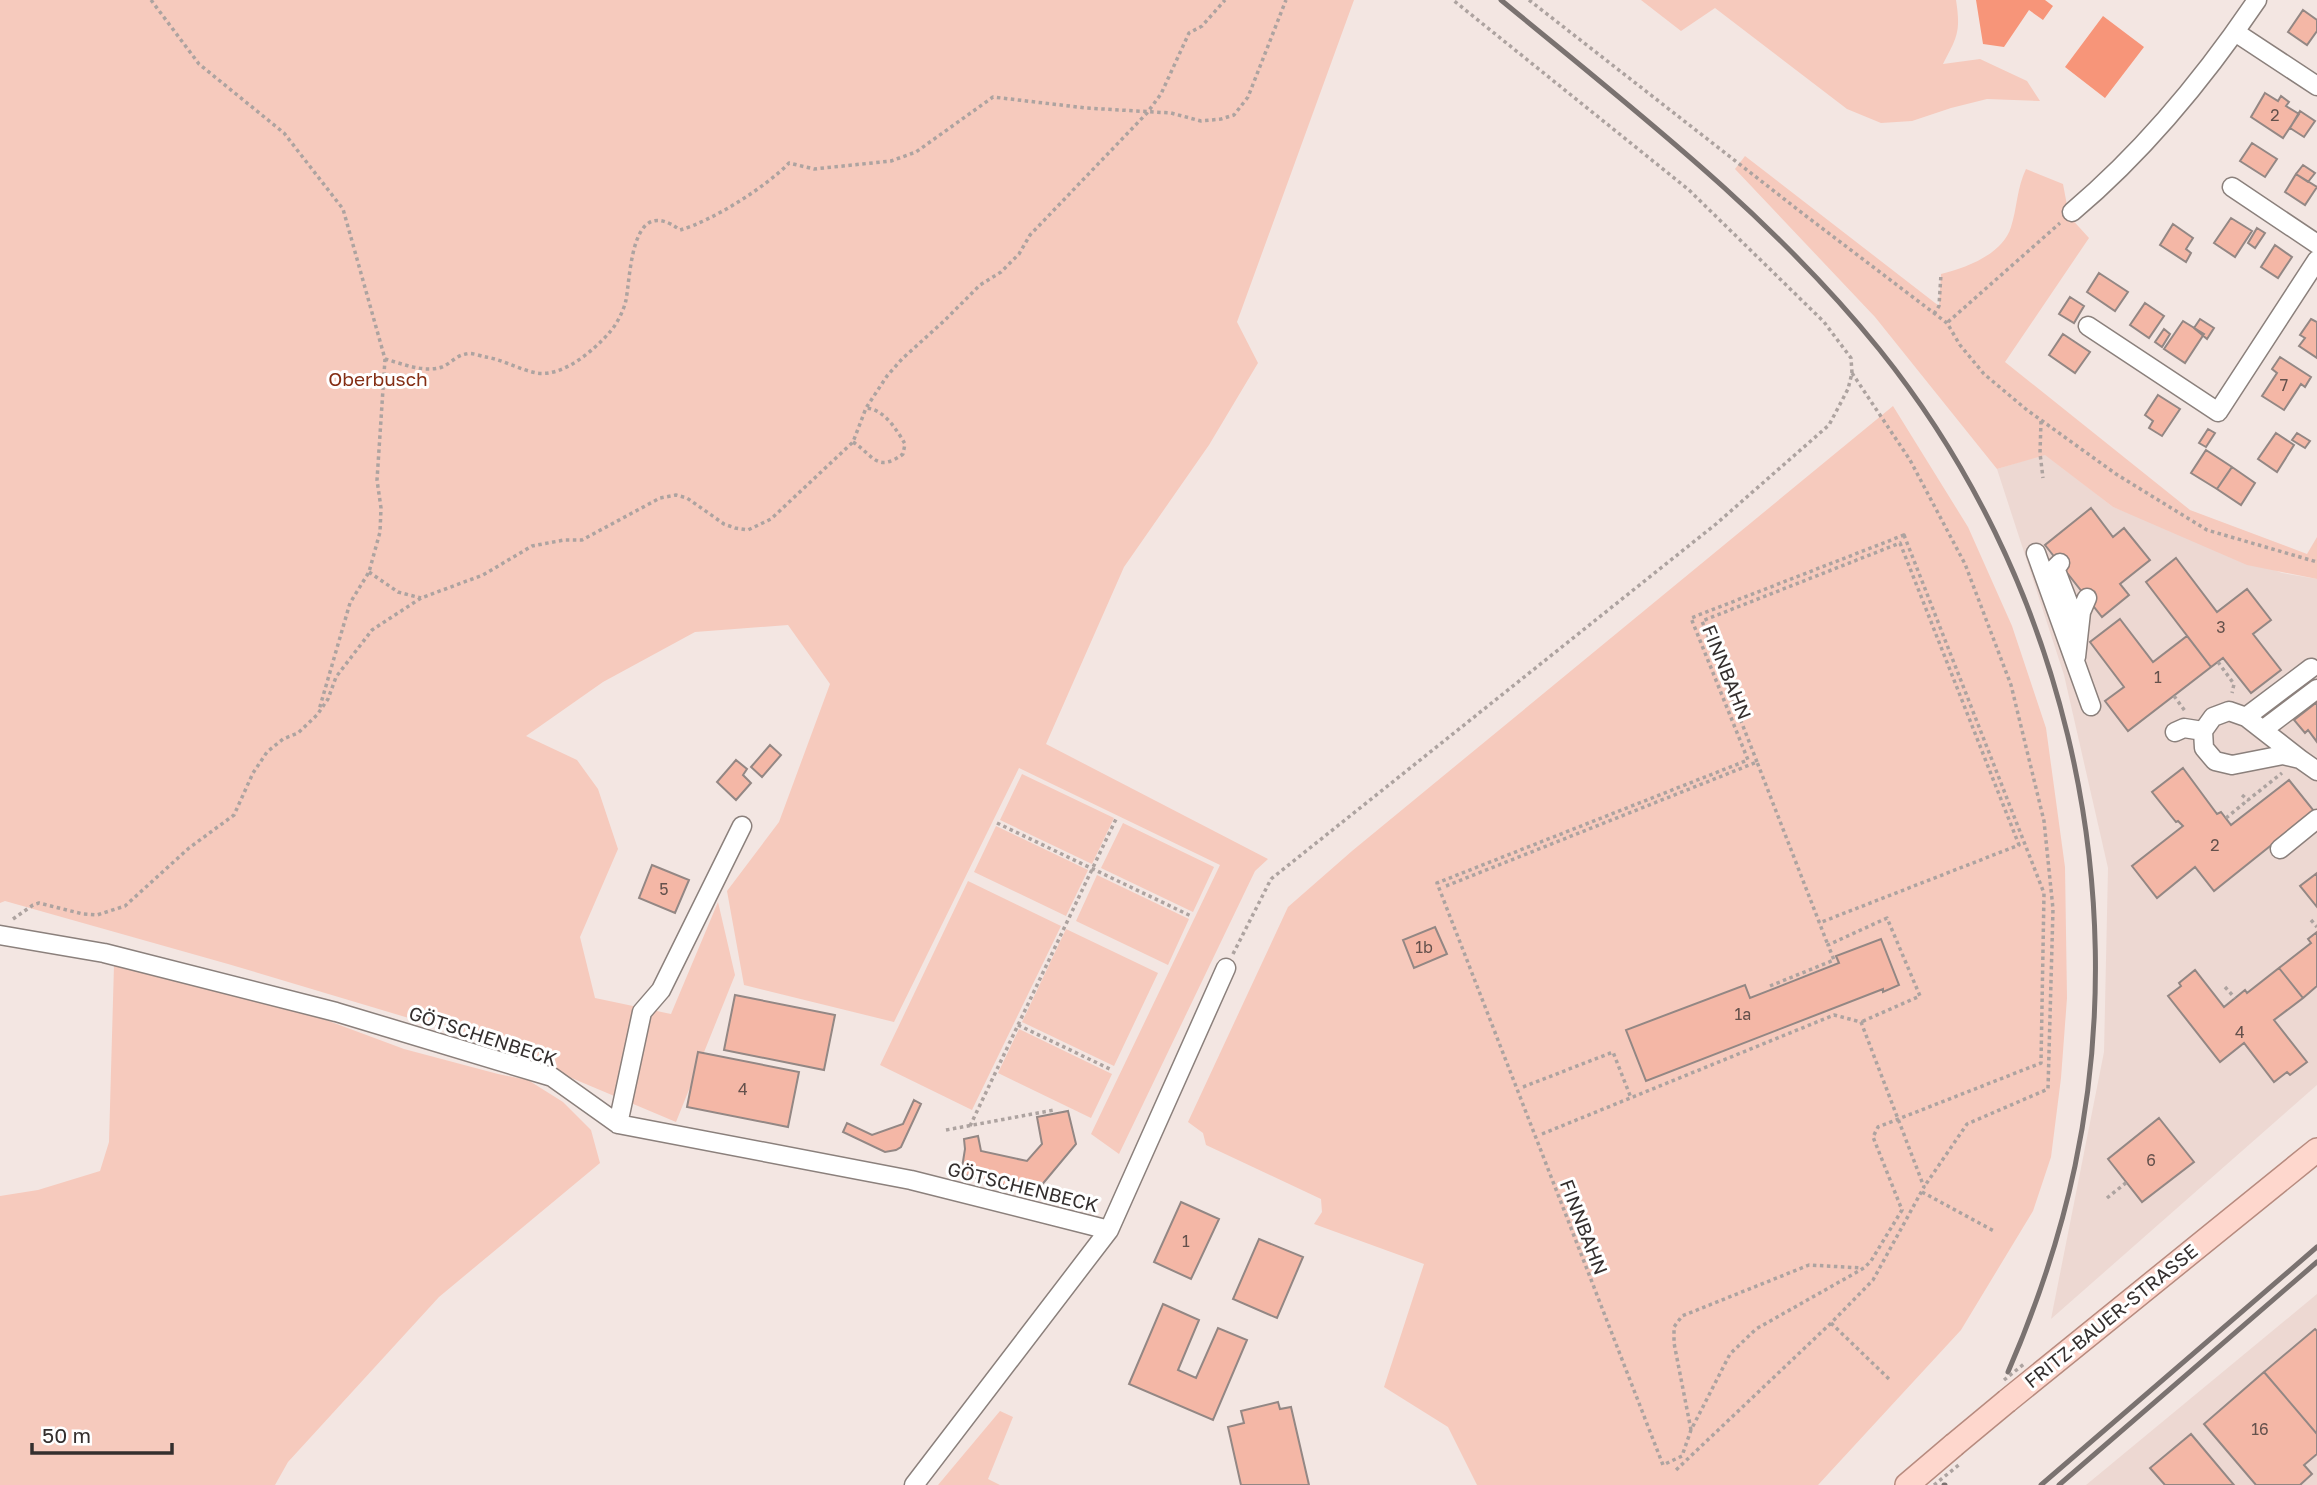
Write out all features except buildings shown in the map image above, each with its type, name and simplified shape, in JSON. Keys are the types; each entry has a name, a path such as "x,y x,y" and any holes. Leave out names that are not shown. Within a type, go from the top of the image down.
{"main road":[{"name":"FRITZ-BAUER-STRASSE","path":"1907,1485 2317,1150"}],"street":[{"path":"2072,212 2105,184 2172,112 2257,0"},
{"path":"2235,32 2317,86"},
{"path":"2232,187 2317,244"},
{"path":"2088,326 2218,412 2317,260"},
{"path":"2036,553 2091,706"},
{"path":"2060,563 2054,568 2068,603 2063,629"},
{"path":"2077,667 2076,648 2081,612 2087,598"},
{"path":"2300,759 2283,755 2223,765 2208,756 2202,740 2203,731 2213,717 2238,714 2311,668"},
{"path":"2264,729 2317,689"},
{"path":"2238,714 2264,729 2317,771"},
{"path":"2175,732 2184,728 2203,731"},
{"path":"2280,849 2317,819"},
{"path":"618,1124 642,1012 661,990 743,825"},
{"name":"GÖTSCHENBECK","path":"4,929 323,1009 552,1077 618,1124 911,1180 1109,1230"},
{"name":"GÖTSCHENBECK","path":"914,1485 1109,1230 1226,968"}],"path":[{"path":"151,0 199,64 284,133 343,209 385,359 377,480 381,508 380,531 369,572 350,603 317,715"},
{"path":"4,929 39,903 97,915 125,906 189,848 234,815 253,773 267,752 283,738 298,733 317,715 328,699 336,677 372,630 421,597 483,575 533,546 564,540 582,540 660,498 676,495 687,498 724,524 748,530 771,519 853,442 866,408 902,359 980,285 1001,272 1019,254 1030,235 1147,113 1161,94 1189,33 1202,26 1225,0"},
{"path":"385,359 416,368 441,367 466,353 494,358 535,373 548,374 588,354 612,331 625,302 635,242 645,226 657,220 672,224 680,230 696,225 772,181 789,163 814,169 891,161 916,152 993,97 1147,113 1171,113 1201,121 1234,115 1248,97 1286,0"},
{"path":"1226,968 1271,879 1726,515 1829,425 1848,389 1852,373 1851,358 1824,322 1689,190 1453,0"},
{"path":"1529,0 1947,323 1984,374 2041,420 2116,474 2207,530 2317,562"},
{"path":"1947,323 2072,212"},
{"path":"1934,314 1939,306 1941,274"},
{"path":"1675,1471 1873,1280 1922,1189 1967,1124 2048,1089 2053,909 2044,821 2011,685 1965,564 1910,460 1852,373"},
{"path":"853,442 880,463 891,463 903,454 905,444 898,431 887,419 866,408"},
{"path":"2041,420 2040,453 2043,478"},
{"name":"FINNBAHN","path":"1904,535 2044,892 2040,1063 1878,1126 1873,1137 1902,1210 1864,1268 1756,1329 1730,1354 1691,1430 1682,1456 1663,1465 1437,883 1748,760 1691,618 1904,535"},
{"path":"1770,986 1834,960 1819,923 1702,621 1900,543 2019,845 1819,923"},
{"path":"369,572 398,592 421,597"},
{"path":"2218,662 2234,684 2238,714"},
{"path":"2226,818 2300,759"},
{"path":"1446,886 1757,762"},
{"path":"2242,795 2248,800"},
{"path":"970,1126 1116,819"},
{"path":"998,823 1191,916"},
{"path":"1542,1135 1834,1015 1861,1022 1920,996 1887,918 1828,945"},
{"path":"2311,920 2317,927"},
{"path":"2225,987 2235,998"},
{"path":"1861,1022 1899,1119 1922,1189 1994,1231"},
{"path":"1018,1025 1112,1070"},
{"path":"1522,1087 1612,1052 1631,1098"},
{"path":"946,1130 1054,1110"},
{"path":"2107,1198 2127,1182"},
{"path":"1691,1430 1674,1343 1674,1326 1682,1316 1809,1265 1864,1268"},
{"path":"1831,1323 1889,1379"}],"shaded area":[{"path":"1976,0 2045,0 2053,6 2043,20 2029,10 2004,47 1983,44"},
{"path":"2103,16 2144,47 2105,98 2065,67"},
{"path":"2045,454 2113,507 2282,573 2317,579 2317,1085 2051,1319 2104,1052 2108,868 2064,675 1997,469"},
{"path":"2317,1294 2317,1485 2086,1485"}],"green space":[{"name":"Oberbusch","path":"0,0 1354,0 1237,322 1258,363 1209,445 1124,567 1046,744 1268,859 1255,871 1119,1154 1091,1134 1220,865 1019,768 894,1022 744,985 727,891 779,822 830,684 788,625 695,632 603,682 526,736 577,760 598,789 618,849 580,937 595,998 671,1014 718,902 735,975 676,1122 479,1039 228,964 5,901 0,903"},
{"path":"1641,0 1956,0 1957,34 1943,64 1980,59 2027,81 2040,101 1987,99 1912,121 1881,123 1847,109 1715,8 1681,31"},
{"path":"1745,156 1939,306 1941,274 1982,258 2007,237 2026,169 2063,184 2069,216 2089,238 2005,362 2190,510 2307,554 2317,537 2317,579 2247,565 2113,507 2045,455 1997,469 1875,317 1735,169"},
{"path":"1893,406 1968,527 2012,626 2046,728 2065,867 2067,998 2051,1157 2033,1211 1961,1330 1818,1485 1477,1485 1448,1427 1384,1387 1424,1264 1314,1224 1322,1212 1321,1199 1206,1145 1203,1133 1188,1122 1288,907 1352,851"},
{"path":"1022,774 1114,818 1092,864 1000,820"},
{"path":"1123,823 1214,867 1193,912 1101,868"},
{"path":"996,826 1088,870 1066,916 974,872"},
{"path":"1097,875 1189,919 1168,965 1076,921"},
{"path":"968,881 1061,926 972,1110 880,1065"},
{"path":"1066,929 1158,973 1114,1066 1022,1022"},
{"path":"114,965 283,1004 404,1049 528,1080 563,1102 591,1130 600,1163 439,1297 288,1462 275,1485 0,1485 0,1196 38,1190 100,1171 109,1142"},
{"path":"1019,1029 1112,1074 1091,1118 998,1073"},
{"path":"1000,1411 1013,1417 988,1479 1000,1485 938,1485"}],"railway":[{"path":"1501,0 1650,123 1747,208 1793,253 1879,349 1942,437 1995,532 2037,632 2068,735 2087,842 2095,950 2091,1058 2075,1166 2062,1219 2029,1322 2008,1372"},
{"path":"2041,1485 2317,1247"},
{"path":"2059,1485 2317,1262"}]}
